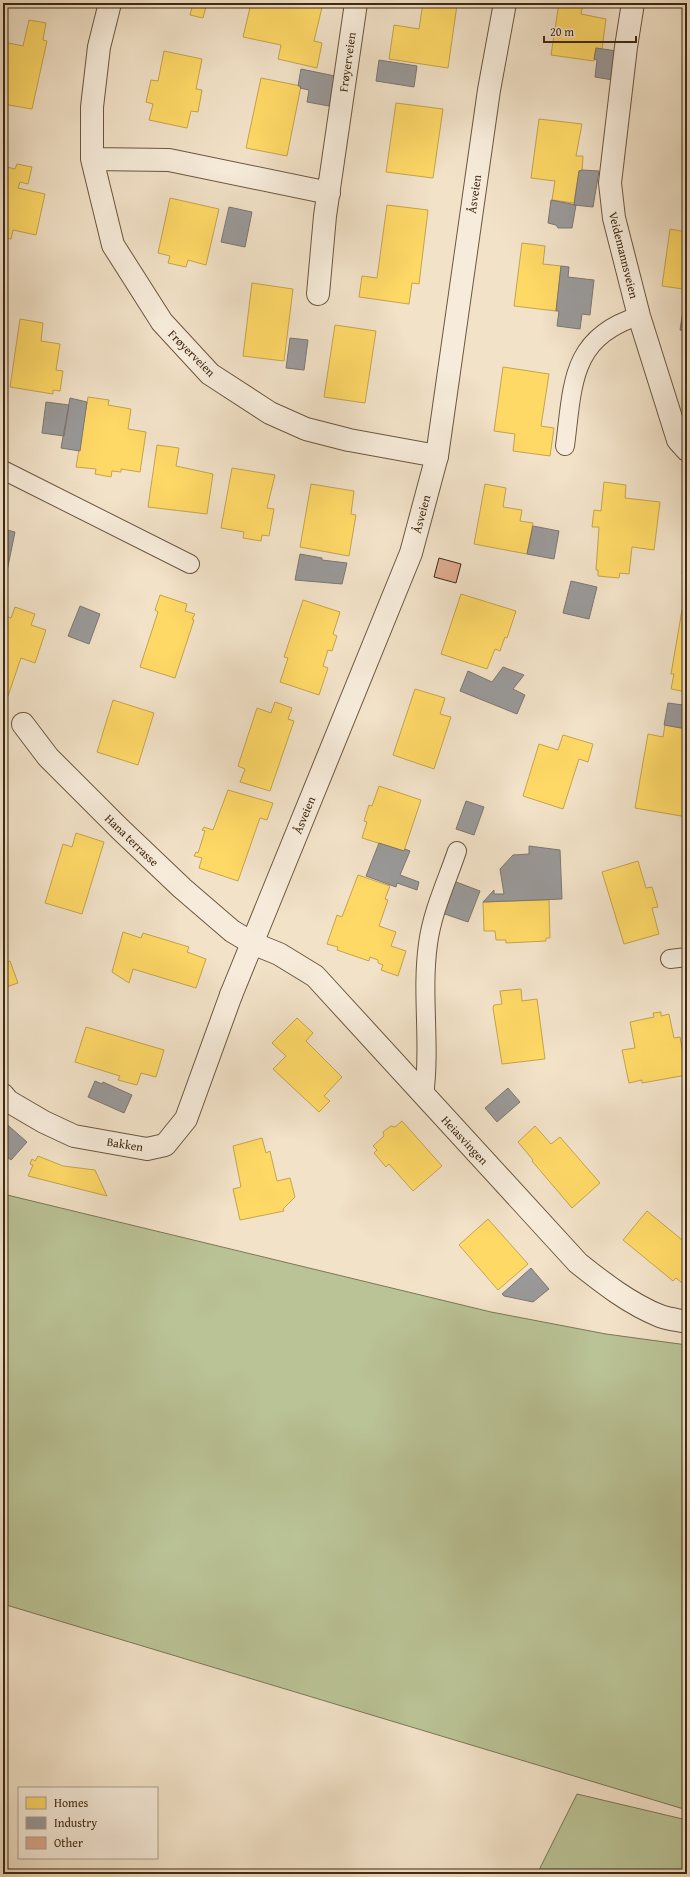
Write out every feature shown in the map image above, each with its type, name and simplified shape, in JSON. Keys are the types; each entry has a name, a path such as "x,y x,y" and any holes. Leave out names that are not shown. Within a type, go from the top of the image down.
{"street":[{"name":"Frøyerveien","path":"110,3 99,47 92,106 92,159 113,245 162,322 210,374 270,413 306,429 349,440 437,456"},
{"name":"Frøyerveien","path":"318,294 325,216 356,3"},
{"name":"Åsveien","path":"231,995 403,576 411,553 437,456 490,90 505,3"},
{"name":"Veidemannsveien","path":"633,3 626,48 610,183 614,218 639,316 678,440 687,450"},
{"path":"92,159 169,160 329,193"},
{"name":"Hana terrasse","path":"23,724 48,757 165,872 232,931 252,943"},
{"name":"Heiasvingen","path":"252,943 279,954 315,976 578,1263 604,1284 634,1302 660,1316 687,1322"},
{"name":"Bakken","path":"3,1095 8,1101 44,1122 74,1136 148,1149 165,1145 186,1119 231,995"}],"lane":[{"path":"565,446 573,385 581,357 588,346 607,329 639,316"},
{"path":"3,470 190,564"},
{"path":"424,1096 427,1074 425,979 428,943 434,916 457,851"}],"green space":[{"path":"3,1194 491,1312 606,1334 687,1345 687,1810 3,1604"},
{"path":"577,1794 687,1820 687,1874 537,1874"}],"building: Homes":[{"path":"193,3 207,3 203,18 190,15"},
{"path":"207,3 218,3 217,5"},
{"path":"251,3 323,3 314,41 322,43 317,68 278,59 281,45 243,37"},
{"path":"423,3 457,5 448,68 389,59 394,25 419,29"},
{"path":"559,3 583,3 581,14 606,19 602,49 596,48 594,61 551,55"},
{"path":"29,20 46,23 43,40 47,41 32,109 3,104 3,42 23,46"},
{"path":"164,51 202,59 196,89 202,90 198,112 191,111 187,128 149,120 153,104 146,102 151,80 158,81"},
{"path":"261,78 301,86 287,156 246,148"},
{"path":"396,103 443,109 433,178 386,172"},
{"path":"539,119 582,124 576,156 583,156 582,171 579,171 574,203 552,200 555,181 531,178"},
{"path":"17,164 32,167 28,184 20,182 18,188 45,194 36,235 13,230 11,239 3,238 3,166 15,169"},
{"path":"170,198 219,209 206,265 188,260 186,267 168,263 170,256 158,253"},
{"path":"387,205 428,210 419,284 412,283 409,304 359,297 362,276 377,278"},
{"path":"670,229 687,232 687,294 682,293 683,289 662,286"},
{"path":"522,243 545,246 543,264 561,266 556,311 514,306"},
{"path":"252,283 293,289 284,361 243,356"},
{"path":"20,319 43,323 41,341 60,344 56,370 63,371 60,391 53,390 53,394 10,387"},
{"path":"335,325 376,331 365,403 324,397"},
{"path":"503,367 549,374 541,426 554,428 550,456 513,451 515,434 494,431"},
{"path":"88,397 109,400 108,405 131,409 128,429 146,432 140,472 121,469 121,472 112,471 111,477 95,474 96,469 76,467"},
{"path":"157,445 179,448 176,466 213,474 207,514 148,507"},
{"path":"232,468 275,475 267,508 274,509 269,536 262,535 261,541 243,538 244,532 221,528"},
{"path":"604,482 626,485 625,498 660,502 654,550 632,547 629,574 620,573 619,578 598,576 598,570 596,570 599,527 592,527 594,510 601,511"},
{"path":"311,484 354,491 351,514 356,515 349,556 300,547"},
{"path":"485,484 506,488 503,507 522,510 520,521 533,523 527,554 474,544"},
{"path":"687,534 687,575 682,574"},
{"path":"461,594 516,611 507,638 505,637 500,651 495,649 487,669 441,654"},
{"path":"160,595 187,604 185,611 195,614 192,619 194,620 175,678 140,667 158,612 155,610"},
{"path":"303,600 340,612 333,634 337,636 332,651 328,650 323,666 328,668 319,695 280,682 288,658 284,657"},
{"path":"15,607 35,614 31,625 46,630 35,663 21,658 8,696 3,694 3,615 11,618"},
{"path":"682,610 687,611 687,692 671,689 674,674 671,674"},
{"path":"415,689 445,698 440,714 451,717 434,769 393,755"},
{"path":"113,700 154,713 138,765 97,752"},
{"path":"275,702 292,708 288,719 294,721 270,791 240,782 245,769 238,766 257,708 271,713"},
{"path":"665,725 687,729 687,748 683,774 687,774 687,817 635,808 648,734 663,737"},
{"path":"563,735 593,744 588,762 579,759 563,809 523,796 539,744 558,750"},
{"path":"379,786 421,800 404,851 362,838 367,822 364,821 369,805 372,806"},
{"path":"228,790 273,803 267,820 260,818 238,881 199,868 202,858 194,856 196,852 198,853 205,831 202,830 204,827 213,830"},
{"path":"76,833 104,842 82,914 45,903 63,844 72,847"},
{"path":"638,861 646,888 652,887 658,907 652,908 659,934 624,944 602,872"},
{"path":"358,875 390,886 385,899 388,900 379,926 396,932 391,946 406,951 398,976 381,970 383,965 378,963 378,960 370,957 369,961 337,950 338,947 327,944 337,915 342,917"},
{"path":"549,900 550,938 546,938 546,941 506,943 506,940 496,940 495,931 484,931 483,902"},
{"path":"123,932 141,938 143,933 189,947 187,952 206,959 196,988 133,969 129,983 112,972"},
{"path":"10,961 18,983 3,988 3,963"},
{"path":"521,989 522,1001 537,999 545,1059 502,1064 493,1008 494,1005 502,1004 500,991"},
{"path":"661,1012 661,1016 669,1014 674,1038 680,1037 687,1075 642,1083 642,1080 629,1083 622,1050 635,1048 630,1022 654,1017 653,1013"},
{"path":"297,1018 313,1033 306,1041 342,1077 324,1096 330,1101 319,1112 273,1069 286,1056 272,1043"},
{"path":"86,1027 164,1050 156,1077 141,1073 137,1085 118,1080 120,1076 75,1062"},
{"path":"402,1121 442,1166 413,1191 389,1164 386,1167 374,1153 377,1150 373,1146 384,1136 383,1132 391,1126 395,1127"},
{"path":"535,1126 551,1144 560,1137 600,1183 572,1208 518,1142"},
{"path":"262,1138 266,1153 270,1151 277,1181 290,1178 295,1197 283,1209 284,1211 240,1220 233,1189 241,1187 233,1146"},
{"path":"38,1156 63,1166 95,1170 107,1196 28,1176 33,1165 30,1164 32,1159 35,1161"},
{"path":"647,1211 687,1244 687,1287 676,1278 673,1281 623,1240"},
{"path":"488,1219 528,1264 498,1290 459,1245"}],"building: Industry":[{"path":"596,48 617,51 613,80 595,77 597,60 594,59"},
{"path":"379,60 417,66 414,87 376,81"},
{"path":"301,69 335,76 329,106 307,102 309,90 298,86"},
{"path":"579,171 599,171 593,207 574,205"},
{"path":"551,200 576,205 572,228 558,228 556,225 548,223"},
{"path":"229,207 252,212 245,247 221,242"},
{"path":"561,266 569,267 568,277 594,280 590,315 582,314 580,329 557,326 559,311 556,311"},
{"path":"684,304 687,305 687,331 680,330"},
{"path":"290,338 308,340 304,370 286,368"},
{"path":"70,398 87,402 80,451 61,448"},
{"path":"46,402 69,405 64,436 42,433"},
{"path":"533,526 559,531 554,559 527,554"},
{"path":"3,529 15,532 7,571 3,570"},
{"path":"300,554 322,558 322,560 347,563 342,584 295,580"},
{"path":"571,581 597,587 589,619 563,613"},
{"path":"80,606 100,614 89,644 68,636"},
{"path":"503,667 524,675 513,689 525,695 517,714 460,691 468,671 492,682"},
{"path":"684,699 687,699 687,729 664,725 668,703 683,705"},
{"path":"466,801 484,807 474,835 456,829"},
{"path":"379,843 404,851 405,849 410,851 400,875 419,882 417,890 397,883 396,887 366,876"},
{"path":"529,846 560,850 562,899 483,902 494,890 494,894 504,894 500,869 513,855 529,854"},
{"path":"451,880 480,891 468,922 439,912"},
{"path":"95,1081 102,1084 103,1082 132,1095 124,1113 88,1097"},
{"path":"508,1088 520,1102 497,1122 485,1108"},
{"path":"3,1121 27,1142 11,1160 3,1154"},
{"path":"531,1268 549,1289 533,1302 504,1296 502,1294"}],"building: Other":[{"path":"439,558 461,564 456,583 434,577"}]}
